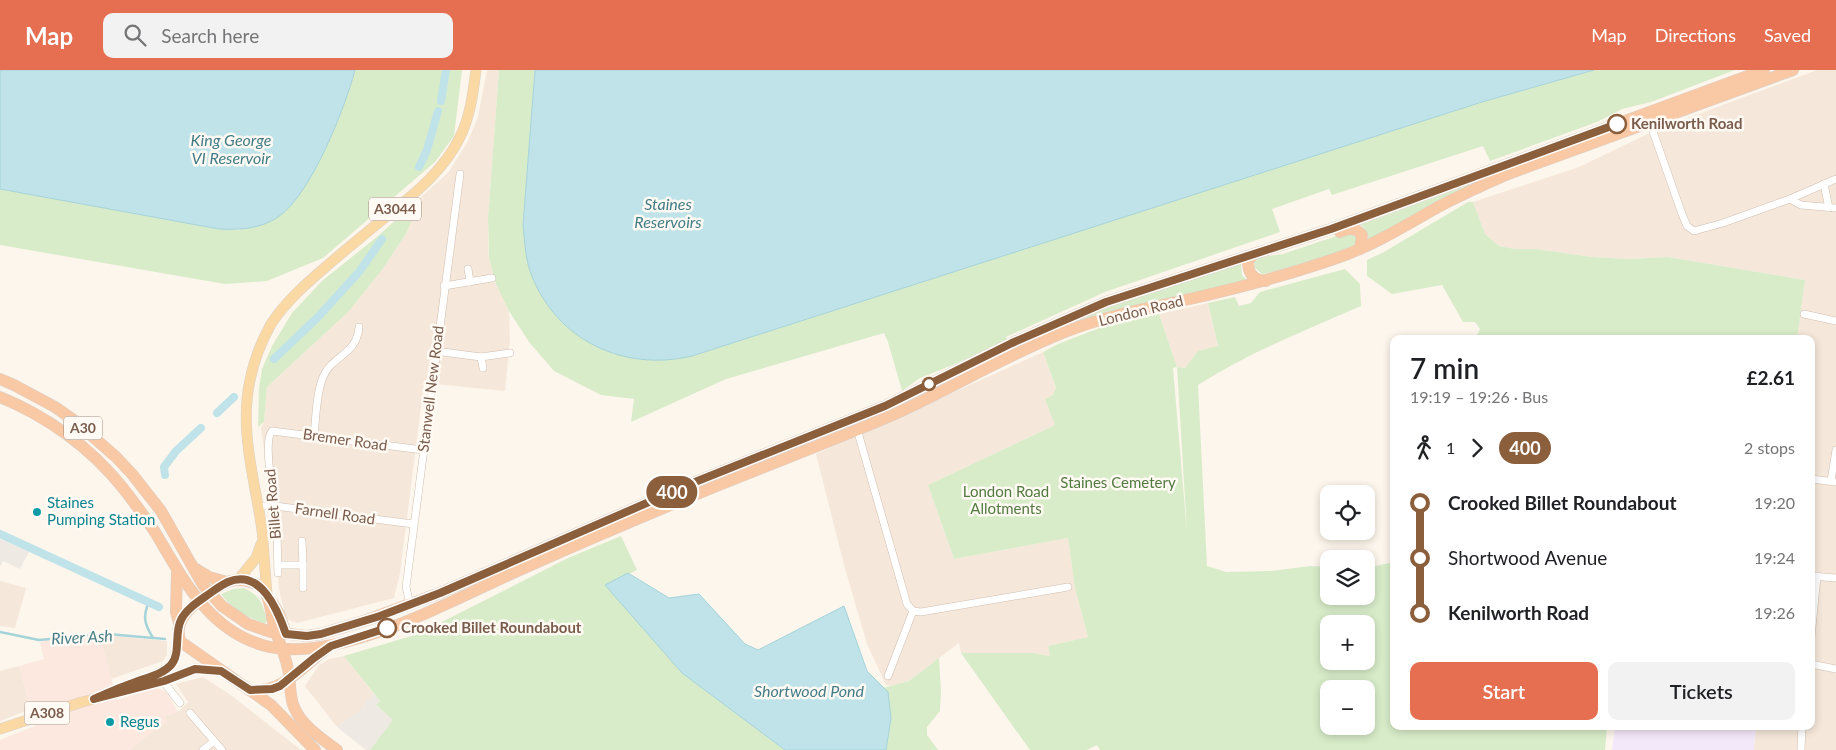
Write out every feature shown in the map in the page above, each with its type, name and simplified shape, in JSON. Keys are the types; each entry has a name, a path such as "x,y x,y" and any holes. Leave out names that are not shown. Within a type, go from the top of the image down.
{"highway":[{"name":"A30","path":"0,379 56,407 116,456 161,511 192,567 210,594 222,606 248,624 307,636 321,634 410,605 695,482 885,406 1012,343 1106,302 1331,229 1764,70"},
{"name":"London Road","path":"331,646 366,636 397,624 658,511 895,414 1017,353 1070,330 1145,309 1266,281 1336,259 1401,229 1477,187 1508,174 1793,70"},
{"name":"A30","path":"1274,248 1290,248 1350,228 1358,230 1362,234 1360,249"},
{"path":"1252,256 1248,262 1250,273 1258,280 1266,281"},
{"name":"A30","path":"0,397 47,421 80,444 108,471 147,520 177,571 198,601 231,630 247,640 282,649 331,646"},
{"path":"192,567 209,577 252,582 262,588 267,594 279,614 277,631 289,679 292,703 298,715 337,750"},
{"path":"177,571 176,612 179,623 178,636 181,642 271,705 316,750"},
{"path":"179,623 198,601 232,581"},
{"path":"263,645 277,631"},
{"path":"250,690 272,689 289,679 331,646"}],"main road":[{"name":"A3044","path":"267,594 262,541 249,459 246,409 253,367 262,341 272,323 299,291 411,196 442,165 464,128 476,70"},
{"path":"232,581 256,558 262,541"},
{"name":"A308","path":"94,699 164,672 174,661 178,636"},
{"name":"A308","path":"0,729 94,699 164,681 195,669 221,671"}],"street":[{"path":"1650,123 1671,186 1690,230 1696,232 1790,199 1836,180"},
{"name":"Stanwell New Road","path":"410,605 406,587 413,524 460,174"},
{"path":"1790,199 1801,205 1832,208 1824,184"},
{"path":"468,269 470,282"},
{"path":"444,286 492,278"},
{"path":"1804,314 1836,321"},
{"path":"314,436 324,376 356,343 359,328"},
{"path":"436,351 481,357 510,353"},
{"path":"481,357 483,368"},
{"path":"857,429 907,604 913,611 921,612 1068,587"},
{"name":"Bremer Road","path":"269,434 272,431 423,450"},
{"name":"Billet Road","path":"269,434 268,452 275,506 278,573"},
{"path":"1815,480 1834,482 1836,450"},
{"name":"Farnell Road","path":"257,506 275,506 413,524"},
{"path":"302,541 303,588"},
{"path":"278,565 303,565"},
{"path":"1815,576 1836,578"},
{"path":"888,676 913,611"},
{"path":"1815,665 1836,669"},
{"path":"164,681 180,703"},
{"path":"190,713 222,750"},
{"path":"1800,750 1802,730"},
{"path":"203,750 214,742"}],"shaded area":[{"path":"487,70 499,70 488,218 488,244 489,258 496,284 509,311 510,339 505,391 424,383 400,573 394,598 297,623 286,619 279,589 272,508 261,428 264,422 267,387 349,311 382,270 407,232 420,198 448,173 468,141 478,117"},
{"path":"1817,70 1836,70 1836,750 1754,750 1756,730 1815,730 1815,335 1798,335 1805,280 1668,257 1629,259 1592,257 1499,246 1485,234 1473,202 1579,167 1658,129"},
{"path":"1208,303 1218,347 1198,351 1185,368 1177,367 1159,314"},
{"path":"1043,352 1056,389 1053,395 1045,399 1055,425 928,485 954,559 1068,538 1075,588 1088,637 1048,646 1050,655 1048,656 1034,653 961,653 959,643 909,681 892,686 886,685 867,644 844,565 816,454"},
{"path":"0,539 29,552 20,569 3,561 0,567"},
{"path":"0,581 26,588 15,628 0,626"},
{"path":"112,636 167,641 167,655 163,661 111,679 100,637"},
{"path":"100,637 117,700 157,688 166,692 178,712 165,716 167,721 129,750 0,750 0,740 35,726 19,666 44,659 40,642"},
{"path":"344,656 374,694 367,699 363,708 337,727 305,686 319,665 329,659"},
{"path":"19,666 31,709 0,721 0,671"},
{"path":"203,677 232,696 301,750 129,750 166,721 164,716 178,712 188,702 176,684"},
{"path":"374,694 380,701 376,706 394,720 370,750 366,750 337,727 363,708 367,699"},
{"path":"1614,730 1756,730 1754,750 1612,750"}],"green space":[{"path":"355,70 462,70 454,136 435,162 323,258 267,281 225,284 0,245 0,189 219,229 238,230 305,186 339,119"},
{"path":"499,70 535,70 523,225 579,336 595,346 614,354 692,356 1482,102 1594,70 1735,70 1651,102 1622,109 1597,122 1490,161 1483,146 1332,195 1329,189 1272,209 1280,232 1105,292 1006,337 1007,340 920,378 902,391 884,333 726,379 631,422 634,399 601,395 554,371 529,342 509,311 496,284 489,258 488,218"},
{"path":"1503,172 1367,242 1367,232 1360,225"},
{"path":"420,198 407,232 382,270 349,311 267,387 264,422 258,427 259,388 262,369 272,346 292,313 322,281 378,236"},
{"path":"1468,202 1473,202 1485,234 1499,246 1592,257 1629,259 1668,257 1805,280 1798,335 1477,335 1480,329 1475,322 1463,322 1442,285 1392,294 1367,276 1367,260 1384,252"},
{"path":"1345,233 1356,234 1359,242 1350,250 1262,274 1254,267 1255,261 1260,257 1283,254"},
{"path":"1241,264 1242,275 1249,282 1128,309 887,413 883,411 1068,322"},
{"path":"1345,269 1360,284 1361,306 1258,352 1198,385 1207,566 1226,572 1271,571 1320,566 1320,605 1375,605 1375,566 1390,563 1390,730 1607,730 1605,750 1100,750 1097,745 1087,750 1030,750 961,653 1034,653 1048,656 1050,655 1048,646 1088,637 1075,588 1068,538 954,559 928,485 1055,425 1045,399 1053,395 1056,388 1043,352 1058,344 1102,327 1159,314 1177,367 1185,368 1198,351 1218,346 1208,303 1235,297 1239,306 1251,303 1260,292","holes":["1177,367 1187,533 1173,368"]},
{"path":"621,536 637,570 606,585 682,673 785,750 370,750 393,720 376,705 380,701 344,656 418,634 568,558"},
{"path":"244,588 254,594 260,601 267,620 265,624 240,612 221,594 233,589"},
{"path":"939,658 940,711 927,727 927,735 938,750 886,750 891,718 883,688 909,681"}],"water":[{"name":"King George VI Reservoir","path":"0,70 355,70 325,150 303,190 290,206 278,217 264,224 242,229 219,229 0,189"},
{"name":"Staines Reservoirs","path":"535,70 1594,70 1482,102 692,356 667,360 642,359 618,355 596,346 575,334 558,317 543,297 531,274 526,256 523,225"},
{"name":"Shortwood Pond","path":"628,573 669,598 699,594 745,644 758,650 844,606 867,671 888,692 891,718 886,750 785,750 682,673 605,585"}],"waterway":[{"path":"441,101 446,70"},
{"path":"419,167 427,150 438,111"},
{"path":"274,359 318,317 359,272 382,239"},
{"path":"217,413 234,397"},
{"path":"165,475 164,467 176,451 201,428"},
{"path":"0,534 159,607"},
{"path":"149,602 145,621 153,638"},
{"name":"River Ash","path":"0,632 39,640 107,634 165,639"}],"bus line":[{"name":"400","path":"387,628 331,646 280,686 272,689 250,690 221,671 195,669 164,681 94,699 164,672 174,661 179,623 183,617 198,601 227,582 233,580 252,582 262,588 279,614 286,634 307,636 321,634 367,620 455,587 695,482 885,406 1073,315 1106,302 1331,229 1617,124"}],"place":[{"name":"Kenilworth Road","path":"1617,124"},
{"name":"Staines Pumping Station","path":"37,512"},
{"name":"Crooked Billet Roundabout","path":"387,628"},
{"name":"Regus","path":"110,722"}],"park label":[{"name":"Staines Cemetery","path":"1118,483"},
{"name":"London Road Allotments","path":"1006,500"}]}
